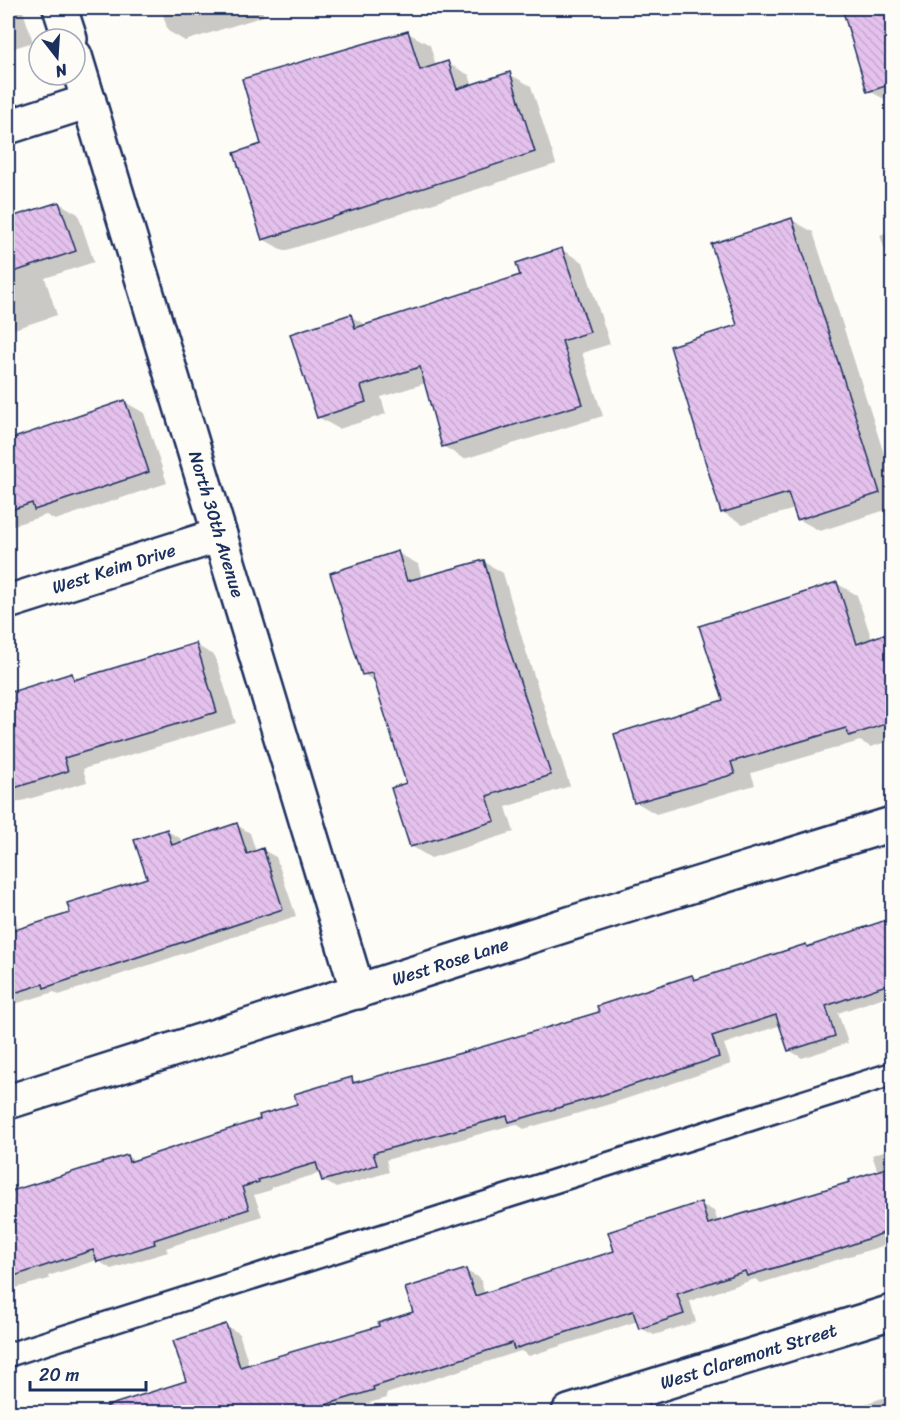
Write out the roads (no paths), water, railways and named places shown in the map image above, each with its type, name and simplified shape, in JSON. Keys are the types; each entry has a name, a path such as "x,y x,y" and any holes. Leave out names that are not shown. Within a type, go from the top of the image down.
{"street":[{"path":"60,8 66,27"},
{"name":"North 30th Avenue","path":"85,87 358,992"},
{"path":"8,127 89,101"},
{"name":"West Keim Drive","path":"8,602 220,535"},
{"name":"West Rose Lane","path":"8,1102 602,913 892,824"},
{"name":"West Claremont Street","path":"569,1413 892,1312"}],"lane":[{"path":"8,1355 892,1074"}]}
